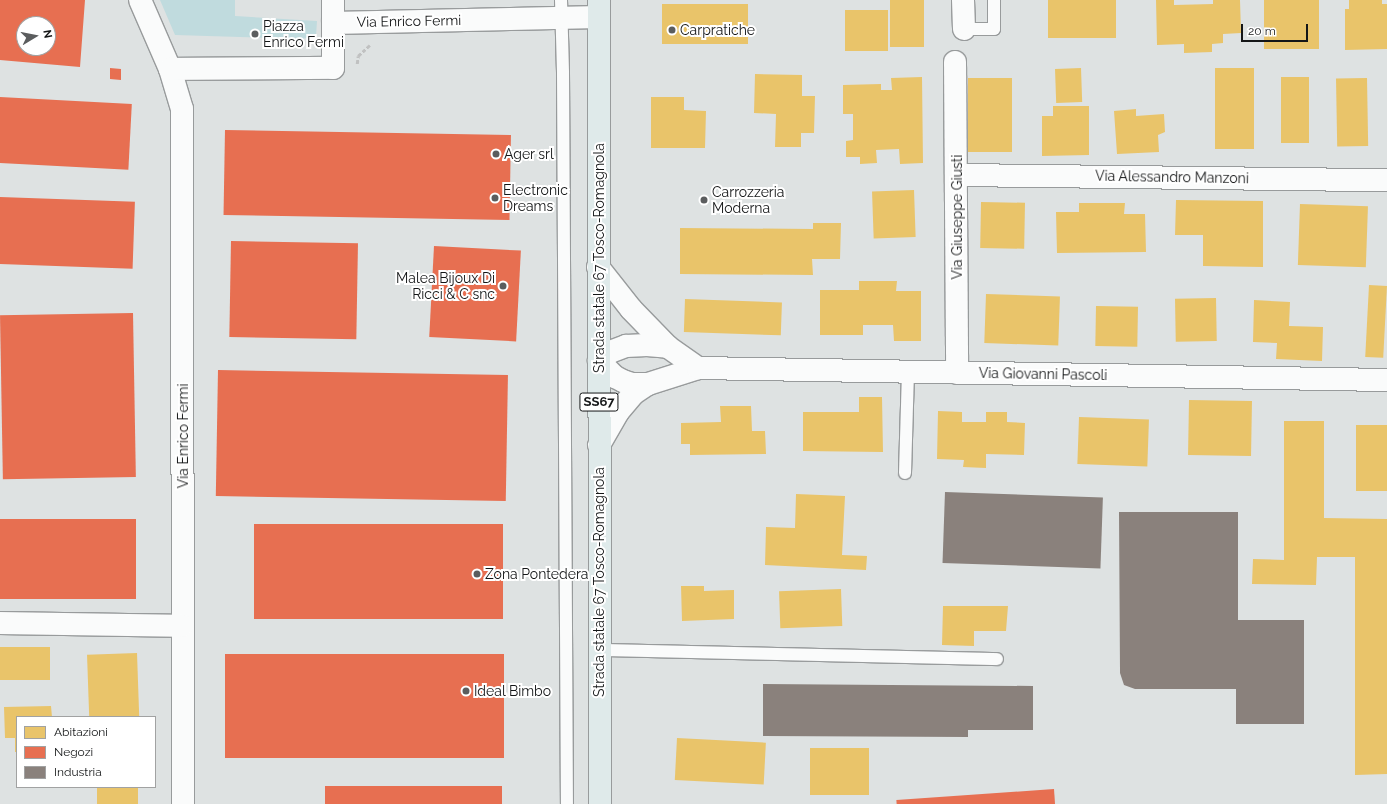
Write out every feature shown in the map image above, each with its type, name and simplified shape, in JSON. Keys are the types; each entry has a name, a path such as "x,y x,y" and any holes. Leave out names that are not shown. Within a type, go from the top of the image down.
{"main road":[{"name":"Strada statale 67 Tosco-Romagnola","path":"599,9 598,267 600,804"}],"street":[{"name":"Via Enrico Fermi","path":"140,0 170,69 182,109 183,804"},
{"path":"170,69 333,68 333,0"},
{"path":"963,0 964,29"},
{"name":"Via Enrico Fermi","path":"333,22 561,9 599,9"},
{"name":"Via Giuseppe Giusti","path":"955,62 957,175 957,373"},
{"name":"Via Alessandro Manzoni","path":"957,175 1387,180"},
{"path":"598,267 631,309 668,347 698,368"},
{"path":"599,361 610,352 626,346 647,345 668,347"},
{"name":"Via Giovanni Pascoli","path":"599,361 615,377 623,381 632,384 648,384"},
{"name":"Via Giovanni Pascoli","path":"599,445 618,412 633,394 648,384 698,368 1387,380"},
{"path":"0,623 182,626"}],"lane":[{"path":"964,29 994,29 994,0"},
{"path":"561,9 563,73 567,804"},
{"path":"905,473 908,371"},
{"path":"600,650 997,660"}],"shaded area":[{"path":"160,0 235,0 235,16 317,21 316,36 302,39 175,35"}],"building: Abitazioni":[{"path":"890,0 924,0 924,47 890,47"},
{"path":"1048,0 1116,0 1116,38 1048,38"},
{"path":"1156,0 1174,0 1174,5 1213,4 1213,0 1240,0 1241,33 1223,34 1223,43 1212,44 1212,52 1184,53 1184,44 1157,45"},
{"path":"1264,0 1319,0 1319,49 1264,49"},
{"path":"1349,0 1382,0 1382,4 1387,4 1387,49 1345,50 1345,9 1349,9"},
{"path":"662,4 748,4 748,44 662,44"},
{"path":"845,10 888,10 888,51 845,51"},
{"path":"1081,68 1082,102 1056,103 1055,69"},
{"path":"1215,68 1254,68 1254,149 1215,149"},
{"path":"755,74 802,75 802,96 815,96 814,133 801,133 801,147 775,147 776,114 754,113"},
{"path":"922,77 923,163 900,164 899,149 876,150 877,163 860,164 860,157 846,157 846,141 853,140 853,114 843,114 843,85 881,84 881,90 892,90 891,78"},
{"path":"1281,77 1309,77 1309,143 1281,143"},
{"path":"968,78 1012,78 1012,152 968,152"},
{"path":"1367,78 1368,146 1337,147 1336,79"},
{"path":"651,97 684,97 684,110 706,111 705,148 651,148"},
{"path":"1053,106 1089,106 1089,155 1042,156 1042,116 1053,116"},
{"path":"1136,109 1136,116 1164,114 1165,132 1158,135 1159,152 1117,154 1114,111"},
{"path":"914,190 916,237 874,238 872,191"},
{"path":"1176,200 1263,201 1263,267 1203,266 1203,235 1175,235"},
{"path":"981,202 1025,203 1024,249 980,248"},
{"path":"1079,203 1125,203 1124,214 1145,214 1146,252 1057,253 1056,212 1079,212"},
{"path":"1300,204 1368,206 1366,267 1298,265"},
{"path":"813,223 841,223 840,259 812,259 813,275 680,274 680,228 813,229"},
{"path":"859,281 897,281 896,291 921,291 921,341 894,341 893,325 863,325 863,335 820,335 820,290 859,290"},
{"path":"1369,285 1387,286 1383,358 1365,357"},
{"path":"986,294 1060,297 1058,346 984,343"},
{"path":"1216,298 1217,341 1176,342 1175,299"},
{"path":"685,299 782,302 781,335 684,332"},
{"path":"1254,300 1290,302 1289,326 1323,327 1322,361 1276,359 1277,343 1253,342"},
{"path":"1096,306 1138,307 1137,347 1095,346"},
{"path":"859,397 882,397 883,452 803,451 803,412 859,412"},
{"path":"1189,400 1252,401 1251,456 1188,455"},
{"path":"720,406 751,406 752,431 765,431 766,454 690,455 690,444 681,444 681,423 721,422"},
{"path":"938,411 962,412 962,422 986,422 986,412 1007,412 1007,422 1025,423 1024,455 986,454 986,468 963,467 964,460 937,459"},
{"path":"1079,417 1149,419 1147,466 1077,464"},
{"path":"1284,421 1324,421 1324,518 1387,519 1387,774 1355,775 1355,557 1317,557 1316,585 1252,584 1253,559 1284,560"},
{"path":"1356,425 1387,425 1387,491 1356,491"},
{"path":"796,494 845,496 842,555 867,556 866,570 765,565 766,527 795,528"},
{"path":"681,586 704,586 704,591 734,590 734,619 682,621"},
{"path":"841,589 842,626 780,628 779,591"},
{"path":"943,606 1008,606 1006,631 974,631 974,646 942,645"},
{"path":"0,647 50,647 50,680 0,680"},
{"path":"137,653 139,716 89,716 87,655"},
{"path":"51,706 52,716 16,716 15,752 15,738 5,738 4,707"},
{"path":"677,738 766,743 764,785 675,780"},
{"path":"810,748 869,748 869,795 810,795"},
{"path":"97,788 138,788 138,804 97,804"}],"building: Negozi":[{"path":"0,0 85,0 80,67 0,60"},
{"path":"110,68 121,69 121,80 110,79"},
{"path":"0,97 132,104 128,170 0,163"},
{"path":"225,130 511,135 509,220 224,215"},
{"path":"0,197 135,202 133,269 0,264"},
{"path":"231,241 358,243 356,339 229,337"},
{"path":"434,246 521,251 516,341 429,337"},
{"path":"133,313 136,477 3,479 0,315"},
{"path":"218,370 508,375 506,501 216,496"},
{"path":"0,519 136,519 136,599 0,599"},
{"path":"254,524 503,524 503,619 254,619"},
{"path":"225,654 504,654 504,758 225,758"},
{"path":"325,786 502,786 502,804 325,804"},
{"path":"1054,789 1055,804 897,804 896,800"}],"building: Industria":[{"path":"945,492 1103,498 1100,568 943,563"},
{"path":"1119,512 1238,512 1238,620 1304,620 1304,724 1236,724 1236,689 1135,689 1124,685 1120,673"},
{"path":"763,684 1033,686 1033,730 968,730 968,737 763,736"}],"place":[{"name":"Carpratiche","path":"672,30"},
{"name":"Piazza Enrico Fermi","path":"255,34"},
{"name":"Ager srl","path":"496,154"},
{"name":"Electronic Dreams","path":"495,198"},
{"name":"Carrozzeria Moderna","path":"704,200"},
{"name":"Malea Bijoux Di Ricci & C snc","path":"503,286"},
{"name":"Zona Pontedera","path":"477,574"},
{"name":"Ideal Bimbo","path":"466,691"}]}
